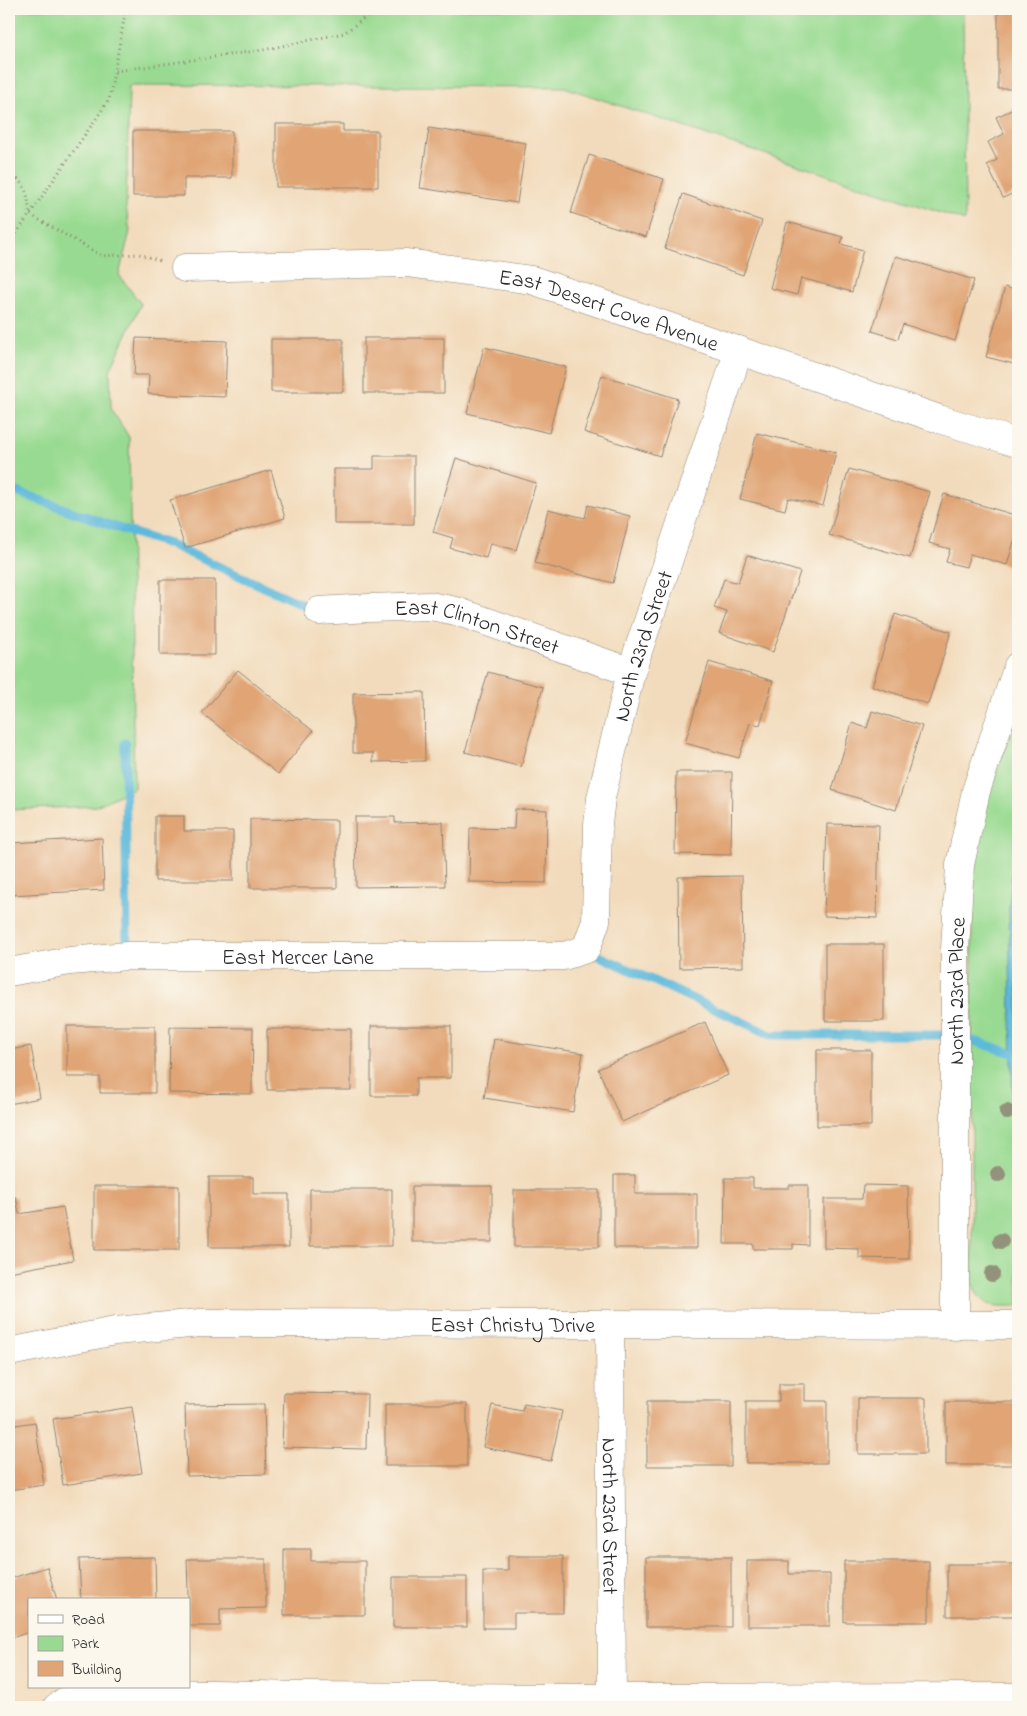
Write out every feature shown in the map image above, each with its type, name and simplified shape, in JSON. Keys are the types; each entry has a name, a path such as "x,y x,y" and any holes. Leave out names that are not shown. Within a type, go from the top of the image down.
{"street":[{"name":"East Desert Cove Avenue","path":"185,268 407,263 532,280 939,419 1018,444"},
{"name":"North 23rd Street","path":"586,950 596,921 598,824 601,798 631,672 739,350"},
{"name":"East Clinton Street","path":"319,611 430,606 456,611 631,672"},
{"name":"North 23rd Place","path":"955,1326 954,948 960,865 976,791 1018,666"},
{"name":"East Mercer Lane","path":"9,972 70,961 127,956 564,956 586,950"},
{"name":"East Christy Drive","path":"9,1352 115,1331 200,1323 1018,1325"},
{"name":"North 23rd Street","path":"610,1325 612,1703"},
{"path":"57,1707 66,1701 119,1692 612,1703 1008,1701"}],"path":[{"path":"9,263 16,234 109,100 126,9"},
{"path":"114,71 264,50 344,33 375,9"},
{"path":"9,173 24,185 29,205 29,214"},
{"path":"29,214 102,256 139,254"}],"green space":[{"path":"9,9 963,9 965,221 564,87 129,85 126,207 130,231 119,275 141,304 110,370 111,409 129,437 134,788 96,806 9,810"},
{"path":"1018,710 1018,1306 995,1306 979,1297 972,1282 972,877 978,834 989,795"}],"water":[{"path":"1018,808 1018,1192 1014,1175 1009,907"}],"building":[{"path":"998,9 1018,9 1018,89 998,89"},
{"path":"1018,107 1018,191 1003,198 987,165 997,160 988,142 1004,134 996,117"},
{"path":"276,124 343,124 343,131 378,131 378,187 276,187"},
{"path":"429,128 526,143 517,203 420,188"},
{"path":"133,131 232,131 232,178 184,178 184,196 133,196"},
{"path":"589,155 664,179 646,237 571,213"},
{"path":"683,194 762,221 743,275 665,248"},
{"path":"787,222 843,237 841,244 863,250 852,292 801,278 797,295 770,288"},
{"path":"896,256 974,280 955,341 903,324 898,339 872,331"},
{"path":"1005,287 1018,291 1018,365 986,357"},
{"path":"136,338 227,341 225,397 148,394 149,375 134,375"},
{"path":"364,338 444,338 444,393 364,393"},
{"path":"271,339 343,339 343,392 271,392"},
{"path":"484,347 566,367 549,433 467,413"},
{"path":"602,375 678,399 660,456 584,432"},
{"path":"757,433 836,452 823,506 788,498 785,510 740,499"},
{"path":"374,456 414,456 414,524 334,524 334,469 374,469"},
{"path":"456,458 536,483 516,550 490,543 486,558 450,548 453,538 433,532"},
{"path":"849,469 930,492 910,558 829,535"},
{"path":"271,470 285,518 185,548 170,500"},
{"path":"944,494 1018,516 1018,528 1007,565 970,554 966,567 946,562 950,549 929,543"},
{"path":"588,505 630,516 613,583 535,563 548,509 585,518"},
{"path":"747,555 800,572 773,652 719,633 727,612 714,608 724,579 738,583"},
{"path":"160,580 215,580 215,655 160,655"},
{"path":"895,614 951,632 928,704 872,686"},
{"path":"709,662 773,681 760,725 750,723 739,758 685,743"},
{"path":"238,670 313,731 278,774 202,713"},
{"path":"488,672 543,687 521,767 465,752"},
{"path":"424,692 425,761 373,762 373,753 353,753 353,693"},
{"path":"872,711 922,726 896,810 832,790 852,723 867,728"},
{"path":"676,772 732,772 731,855 675,854"},
{"path":"515,809 547,810 546,883 469,882 470,828 514,829"},
{"path":"155,816 184,816 184,831 233,831 233,881 155,881"},
{"path":"355,817 395,817 395,823 443,822 445,886 356,887"},
{"path":"250,819 337,820 337,888 250,888"},
{"path":"827,824 879,825 877,918 824,916"},
{"path":"102,838 104,890 9,895 9,843"},
{"path":"742,876 743,967 679,968 678,877"},
{"path":"825,944 884,944 884,1021 825,1021"},
{"path":"705,1022 728,1075 622,1122 598,1069"},
{"path":"67,1026 155,1026 155,1093 100,1093 100,1077 67,1077"},
{"path":"371,1026 451,1026 451,1078 416,1078 416,1096 371,1096"},
{"path":"170,1027 253,1028 252,1094 169,1093"},
{"path":"267,1029 351,1029 351,1090 267,1090"},
{"path":"494,1039 583,1053 573,1112 484,1098"},
{"path":"31,1046 40,1098 9,1104 9,1050"},
{"path":"817,1050 871,1050 871,1126 817,1126"},
{"path":"614,1175 635,1175 635,1194 697,1194 697,1248 614,1248"},
{"path":"209,1177 253,1177 253,1194 289,1194 289,1247 209,1247"},
{"path":"725,1178 753,1178 753,1188 789,1188 789,1185 808,1185 808,1245 793,1244 793,1249 753,1249 753,1244 724,1244"},
{"path":"863,1185 908,1186 909,1259 859,1258 859,1249 824,1248 824,1199 862,1199"},
{"path":"94,1186 179,1186 179,1250 94,1250"},
{"path":"412,1186 492,1186 492,1242 412,1242"},
{"path":"310,1189 392,1189 392,1246 310,1246"},
{"path":"514,1190 599,1190 599,1247 514,1247"},
{"path":"16,1197 19,1214 63,1207 73,1260 9,1272 9,1198"},
{"path":"779,1384 805,1384 805,1401 827,1401 827,1463 746,1463 746,1401 779,1401"},
{"path":"284,1393 367,1394 366,1449 282,1447"},
{"path":"858,1398 926,1398 926,1454 858,1454"},
{"path":"647,1401 731,1401 731,1466 647,1466"},
{"path":"946,1402 1018,1402 1018,1465 946,1465"},
{"path":"264,1404 266,1474 187,1476 185,1405"},
{"path":"385,1404 467,1404 467,1466 385,1466"},
{"path":"524,1404 562,1411 551,1461 483,1447 492,1405 522,1411"},
{"path":"132,1407 142,1473 63,1485 53,1419"},
{"path":"35,1422 44,1485 9,1490 9,1426"},
{"path":"284,1549 311,1549 311,1561 365,1561 365,1615 284,1615"},
{"path":"508,1556 563,1556 563,1613 514,1613 514,1628 483,1628 483,1571 508,1571"},
{"path":"155,1557 156,1598 81,1598 79,1559"},
{"path":"646,1557 731,1557 731,1627 646,1627"},
{"path":"187,1559 266,1559 266,1608 220,1609 220,1626 190,1626 190,1598 188,1598"},
{"path":"747,1561 789,1561 789,1574 830,1574 830,1626 747,1626"},
{"path":"844,1561 929,1561 929,1622 844,1622"},
{"path":"947,1564 1018,1564 1018,1616 947,1616"},
{"path":"47,1567 56,1598 28,1598 28,1632 9,1639 9,1579"},
{"path":"393,1577 467,1577 467,1627 393,1627"}],"waterway":[{"path":"9,489 169,544 317,611"},
{"path":"125,743 127,953"},
{"path":"589,951 771,1035 955,1035 1012,1053 1018,1058"}]}
